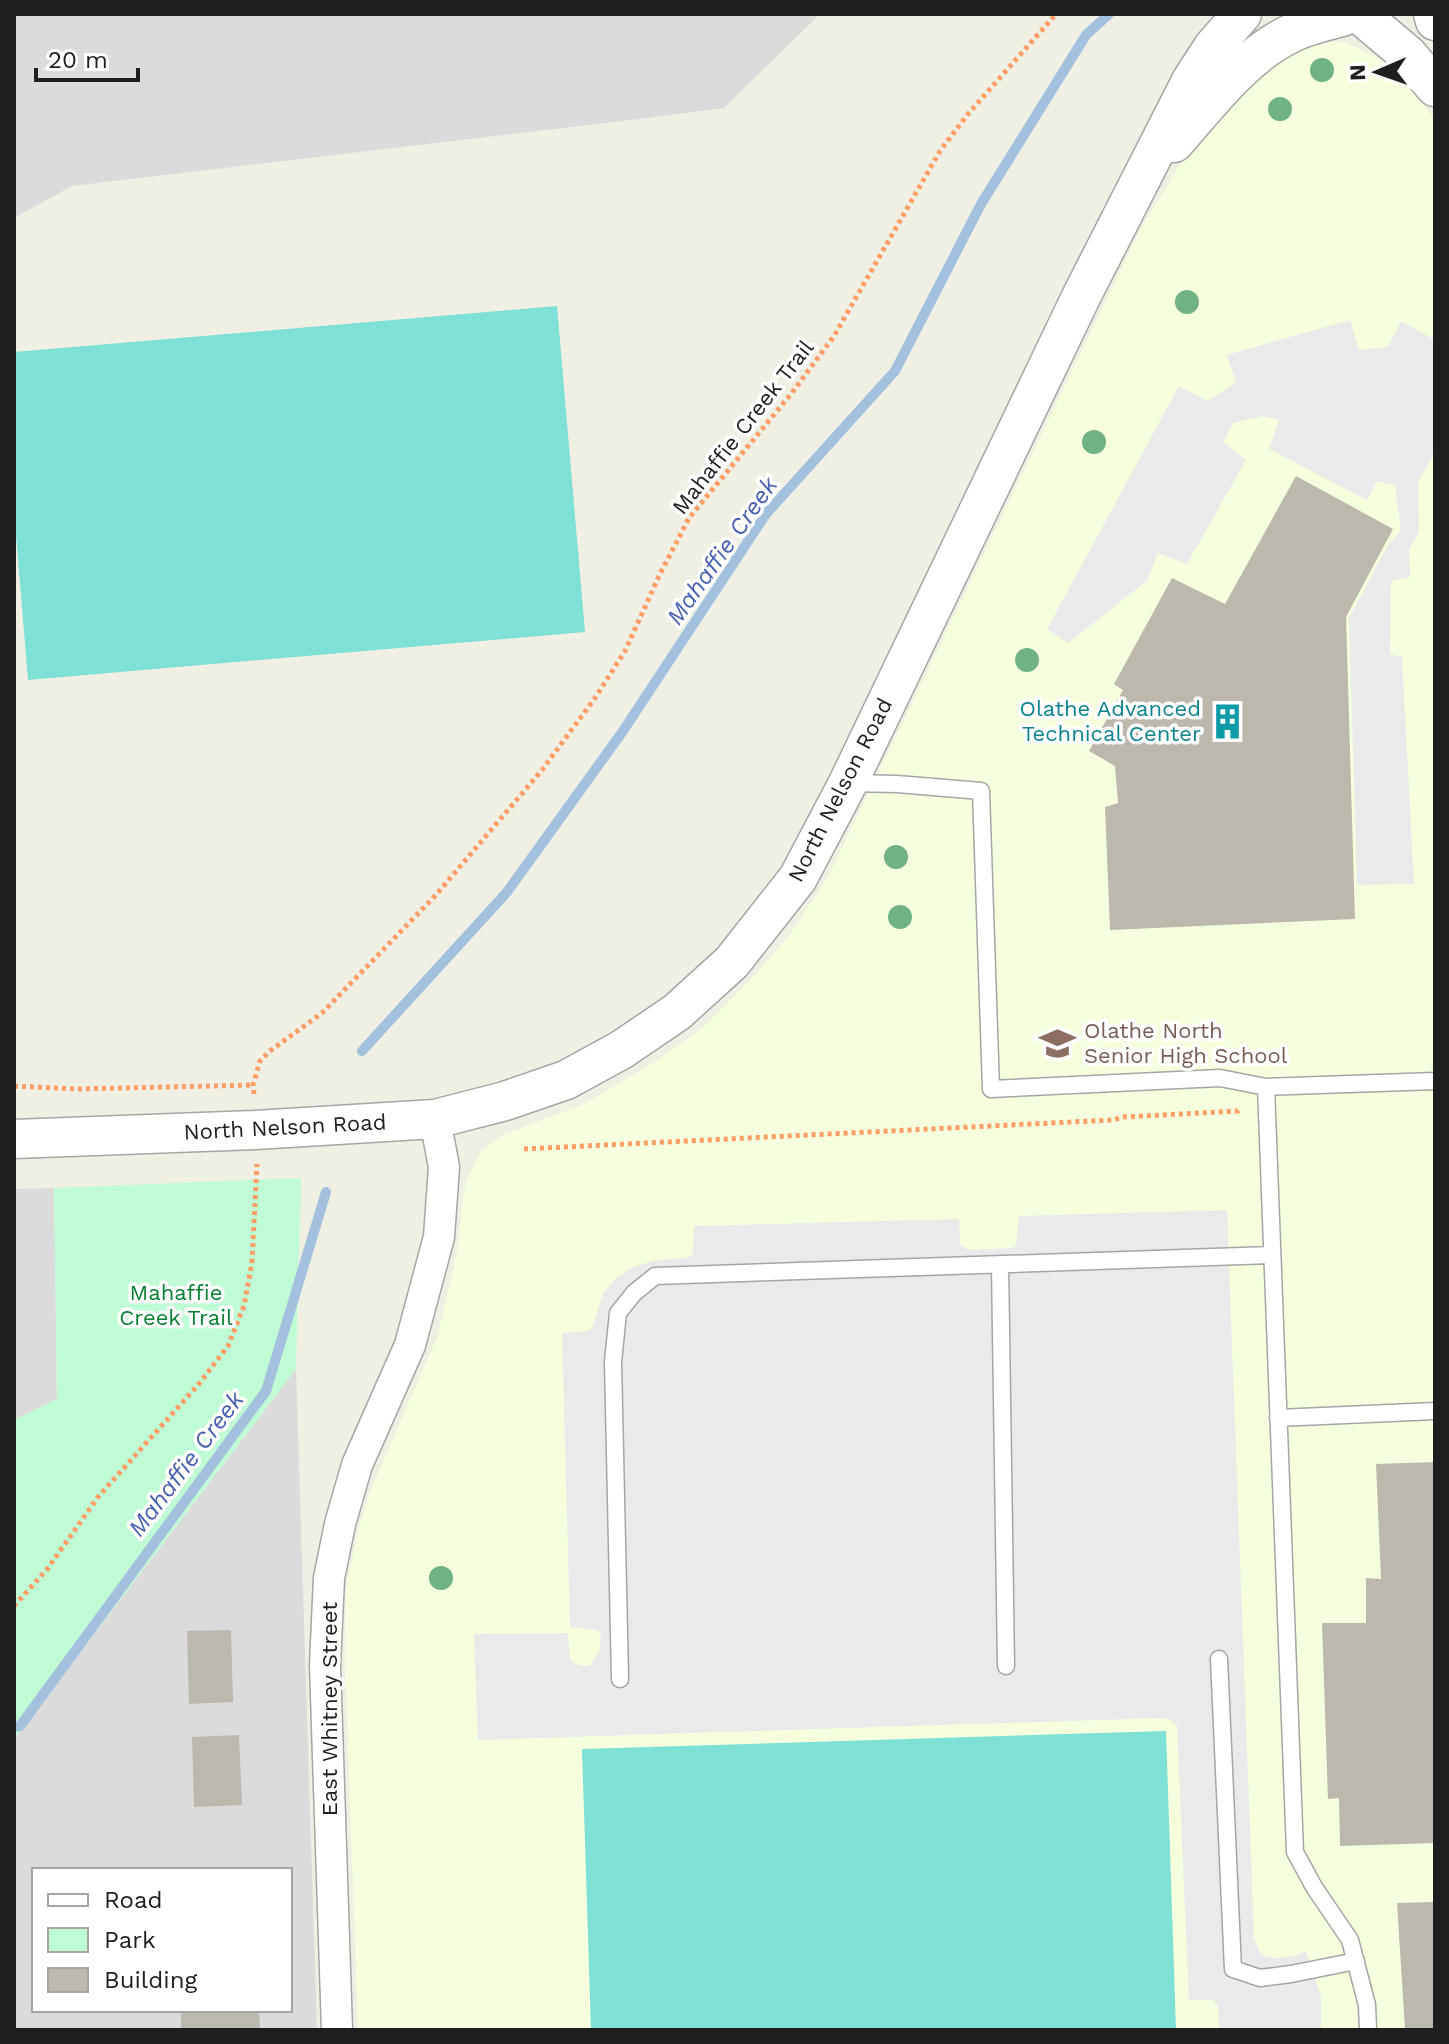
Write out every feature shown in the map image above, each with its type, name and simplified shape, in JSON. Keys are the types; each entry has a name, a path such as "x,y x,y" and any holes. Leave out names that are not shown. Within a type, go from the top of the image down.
{"street":[{"name":"North Nelson Road","path":"14,1139 255,1130 435,1119 505,1101 566,1080 621,1050 677,1012 732,962 798,878 848,783 1082,295 1191,81 1213,47 1242,14"},
{"path":"1433,14 1435,21"},
{"name":"North Nelson Road","path":"1141,181 1216,96 1262,51 1290,34 1353,15"},
{"path":"1353,15 1408,55 1435,87"},
{"name":"East Whitney Street","path":"337,2030 325,1665 329,1578 357,1465 410,1345 439,1237 444,1167 435,1119"}],"lane":[{"path":"848,783 981,791 991,1089 1220,1078 1266,1087 1435,1081"},
{"path":"1266,1087 1295,1852 1314,1887 1350,1940 1367,2005 1368,2030"},
{"path":"620,1679 613,1362 618,1313 634,1293 655,1276 1271,1255"},
{"path":"1000,1264 1006,1666"},
{"path":"1278,1418 1435,1411"},
{"path":"1219,1659 1233,1969 1260,1978 1356,1961"}],"path":[{"name":"Mahaffie Creek Trail","path":"14,1606 48,1568 98,1497 198,1385 228,1346 244,1306 252,1262 258,1175 253,1085 260,1061 322,1013 435,896 560,746 625,651 689,518 791,394 834,336 940,151 968,114 1056,14"},
{"path":"14,1086 77,1089 253,1085"},
{"path":"524,1149 1238,1111 1266,1087"}],"shaded area":[{"path":"14,14 820,14 724,108 72,186 14,218"},
{"name":"Olathe North Senior High School","path":"1320,41 1344,42 1384,61 1405,80 1435,120 1435,2030 358,2030 345,1660 346,1588 369,1494 438,1335 457,1252 465,1185 472,1169 481,1151 503,1135 584,1104 658,1060 705,1026 789,936 828,877 1140,230 1204,126 1279,54"},
{"path":"557,306 585,632 28,680 14,511 14,352"},
{"path":"1350,320 1359,350 1388,347 1401,321 1435,340 1435,452 1418,482 1419,532 1409,549 1410,577 1391,581 1390,654 1402,657 1414,884 1357,885 1349,618 1389,543 1401,531 1395,485 1377,481 1367,500 1269,449 1279,420 1263,416 1233,423 1223,442 1246,460 1187,564 1158,553 1147,581 1068,643 1047,629 1179,386 1208,401 1236,382 1227,355"},
{"path":"54,1188 57,1399 14,1420 14,1189"},
{"path":"1227,1210 1254,1938 1259,1951 1266,1957 1295,1956 1306,1951 1321,1996 1321,2029 1219,2030 1218,2006 1213,2000 1189,2000 1177,1726 1171,1720 478,1740 474,1634 568,1633 570,1659 584,1666 590,1665 599,1652 601,1635 597,1630 570,1627 562,1333 592,1328 603,1294 616,1278 633,1267 656,1260 693,1255 694,1226 959,1219 960,1245 970,1250 1012,1248 1016,1245 1019,1216"},
{"path":"296,1369 317,2030 14,2030 14,1739"},
{"path":"1166,1731 1176,2030 591,2030 582,1749"}],"green space":[{"name":"Mahaffie Creek Trail","path":"301,1178 296,1369 14,1739 14,1420 57,1399 54,1188"}],"building":[{"name":"Olathe Advanced Technical Center","path":"1296,476 1393,529 1346,617 1355,919 1110,930 1105,807 1118,803 1115,766 1089,751 1123,690 1114,684 1172,578 1225,604"},
{"path":"1435,1462 1435,1843 1340,1846 1339,1798 1328,1799 1322,1623 1366,1623 1366,1578 1381,1579 1376,1464"},
{"path":"231,1630 233,1702 189,1704 187,1631"},
{"path":"239,1735 242,1805 194,1807 192,1737"},
{"path":"1435,1902 1435,2030 1405,2030 1397,1903"},
{"path":"181,2012 259,2012 260,2030 181,2030"}],"waterway":[{"name":"Mahaffie Creek","path":"362,1051 507,892 623,731 766,514 895,371 981,204 1086,35 1109,14"},
{"name":"Mahaffie Creek","path":"14,1727 20,1726 266,1391 326,1192"}],"place":[{"name":"Olathe Advanced Technical Center","path":"1227,721"},
{"name":"Olathe North Senior High School","path":"1058,1043"}]}
